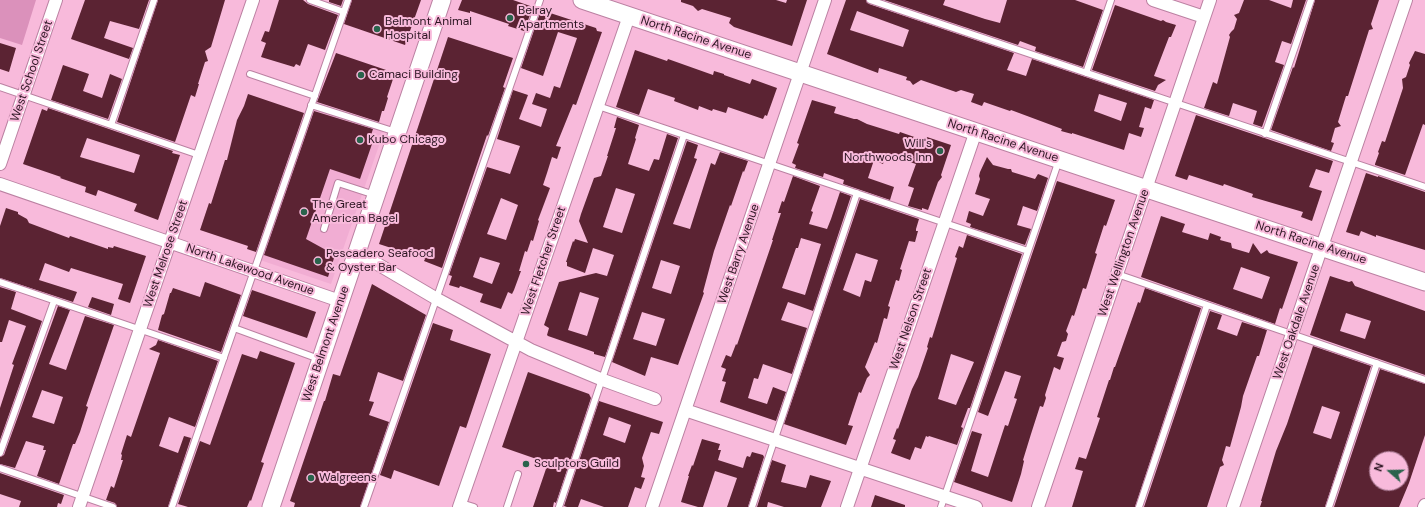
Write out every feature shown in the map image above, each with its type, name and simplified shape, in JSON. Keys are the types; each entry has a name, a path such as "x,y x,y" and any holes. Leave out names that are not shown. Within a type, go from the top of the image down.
{"street":[{"name":"West School Street","path":"0,164 56,0"},
{"name":"West Melrose Street","path":"80,502 252,0"},
{"name":"West Belmont Avenue","path":"271,507 442,0"},
{"name":"North Racine Avenue","path":"582,0 1425,282"},
{"name":"West Barry Avenue","path":"652,507 825,0"},
{"path":"1153,0 1204,17"},
{"name":"West Wellington Avenue","path":"1038,507 1210,0"},
{"name":"West Oakdale Avenue","path":"1234,507 1406,0"},
{"name":"West Fletcher Street","path":"460,505 629,16"},
{"name":"West Nelson Street","path":"847,507 976,132"},
{"name":"North Lakewood Avenue","path":"0,184 340,301"},
{"path":"357,252 437,299 530,350 603,380 655,399"},
{"path":"685,410 860,468 943,502 976,507"}],"lane":[{"path":"111,125 154,0"},
{"path":"310,0 344,12"},
{"path":"172,507 348,0"},
{"path":"364,507 540,0"},
{"path":"870,0 1425,188"},
{"path":"1086,73 1111,0"},
{"path":"1266,134 1311,0"},
{"path":"250,74 315,96"},
{"path":"0,87 200,155"},
{"path":"312,105 397,132"},
{"path":"598,106 1028,251"},
{"path":"559,507 603,380 684,135"},
{"path":"943,502 1059,160"},
{"path":"324,229 338,183 376,196"},
{"path":"752,507 857,193"},
{"path":"1117,274 1425,380"},
{"path":"0,282 224,358"},
{"path":"0,453 54,301"},
{"path":"1140,507 1207,305"},
{"path":"234,328 321,359"},
{"path":"1329,507 1377,363"},
{"path":"0,468 80,502 113,507"},
{"path":"507,507 518,474"},
{"path":"460,505 474,507"}],"shaded area":[{"path":"0,0 36,0 22,45 0,38"},
{"path":"313,107 384,131 331,284 260,260"}],"building":[{"path":"85,0 149,0 139,29 110,21 104,38 133,48 129,59 71,39"},
{"path":"158,0 225,0 211,47 205,51 208,61 205,62 195,97 191,95 175,142 117,122"},
{"path":"279,0 303,0 308,4 338,15 325,50 308,44 300,66 296,64 294,67 261,57 266,43 261,41 265,31 269,32"},
{"path":"329,0 343,0 341,6 329,2"},
{"path":"352,0 421,0 405,45 344,24"},
{"name":"Belray Apartments","path":"462,0 513,0 533,7 524,31 508,26 509,24 470,11 470,13 458,10"},
{"path":"681,0 776,0 786,3 787,0 807,0 792,46 734,27 729,23 731,18 702,9 698,11 693,6 681,2"},
{"path":"846,0 866,0 869,4 1014,53 1007,70 1026,76 1032,59 1154,100 1151,109 1145,107 1139,127 1144,128 1141,137 1129,133 1124,150 1072,133 1061,131 1062,129 1011,110 1010,111 984,102 982,106 971,102 974,94 961,90 956,92 921,80 913,85 910,81 906,80 907,77 879,68 878,73 827,54","holes":["857,11 909,30 903,47 850,30","1099,94 1127,103 1121,121 1094,111"]},
{"path":"884,0 945,0 943,5 1000,23 1007,0 1075,0 1103,10 1083,67 1035,51 1036,47 1020,41 1018,45"},
{"path":"1244,0 1269,0 1291,8 1293,0 1306,0 1291,44 1282,41 1275,62 1284,65 1262,127 1253,124 1257,111 1233,103 1229,116 1204,108 1213,82 1217,84 1230,37 1229,35 1234,29 1237,19 1234,15 1239,13"},
{"path":"1315,0 1379,0 1371,24 1373,29 1369,30 1338,122 1341,126 1335,128 1331,142 1334,143 1331,151 1271,130 1293,67 1294,68"},
{"path":"1115,5 1176,25 1171,37 1169,37 1154,76 1166,80 1158,85 1155,91 1092,70"},
{"path":"541,10 596,28 597,31 602,32 576,105 573,104 556,146 561,147 557,159 552,157 543,185 550,188 538,220 539,221 533,241 531,240 527,252 525,251 519,271 521,271 514,290 512,294 508,292 501,309 480,302 483,294 460,286 459,288 449,285 452,276 449,275 487,167 510,174 520,146 497,139 513,90 528,95 519,119 541,127 547,109 532,104 536,93 550,98 554,86 560,88 577,38 558,32 543,76 521,68","holes":["501,198 518,205 506,240 487,234","480,257 500,263 492,284 473,277"]},
{"path":"448,37 513,58 503,87 505,88 488,136 487,135 442,268 424,261 425,259 379,244"},
{"path":"0,43 16,48 9,72 0,69"},
{"path":"635,50 667,61 668,59 713,75 714,71 750,84 752,79 777,88 767,116 765,115 763,119 728,107 726,113 713,109 712,111 699,106 698,110 674,101 675,98 648,89 639,115 616,107"},
{"path":"1415,51 1425,54 1425,125 1423,124 1405,175 1375,164 1382,141 1385,142 1403,88 1402,79 1406,77 1410,65 1409,63"},
{"path":"336,53 395,73 384,111 382,111 379,122 317,102"},
{"path":"63,65 89,74 83,91 102,98 110,74 122,79 108,119 51,100"},
{"path":"248,94 304,113 256,252 247,249 248,246 200,230 209,203 211,204 225,160 227,160 237,120"},
{"path":"812,100 836,107 834,113 857,119 867,124 899,134 900,132 920,139 927,137 951,145 941,175 942,177 938,182 928,210 908,206 914,188 908,186 916,164 889,155 886,155 883,164 874,160 868,178 894,187 890,200 843,184 844,180 824,173 823,177 795,168 796,165 792,163 799,144 797,143"},
{"path":"48,108 173,151 172,153 180,155 158,220 134,211 137,204 98,190 96,196 85,192 86,187 23,164 42,109 47,111","holes":["87,138 140,155 134,173 80,157"]},
{"path":"314,111 373,129 371,135 375,142 372,144 360,179 330,169 306,239 335,255 328,277 264,255"},
{"path":"1196,115 1333,161 1329,173 1316,169 1309,187 1322,191 1312,221 1301,217 1303,212 1252,197 1253,194 1224,184 1223,186 1189,175 1187,180 1175,176"},
{"path":"617,117 639,125 628,164 649,171 654,159 659,160 667,134 678,138 605,357 548,336 549,328 544,325 559,282 596,273 607,276 614,255 593,248 585,273 567,266 566,262 575,239 588,243 579,221 594,178 601,176 616,128 614,128","holes":["616,188 635,194 622,233 603,227","580,292 599,298 587,336 568,330"]},
{"path":"687,141 698,145 694,158 697,159 673,224 690,229 711,163 715,165 720,152 748,161 731,206 730,205 714,251 703,292 704,293 678,365 651,357 645,376 612,362","holes":["661,260 680,266 671,294 652,288","642,312 665,319 656,346 633,339"]},
{"path":"987,157 993,165 1011,169 1012,172 1035,179 1038,174 1048,178 1037,211 1023,206 1017,225 1031,229 1025,245 970,227 971,224 966,222 969,211 983,216 990,199 975,194 980,179 980,172"},
{"path":"1366,173 1425,192 1425,250 1376,235 1376,237 1361,231 1359,236 1346,232"},
{"path":"793,176 820,186 811,211 813,212 809,224 827,229 840,192 851,196 813,311 788,302 781,320 807,328 792,374 763,364 758,379 754,378 748,398 767,404 773,387 786,392 776,421 720,402 726,382 722,381 726,369 721,367 726,355 731,357 736,344 737,345 773,240 781,213 778,213 782,201 784,202","holes":["801,238 821,244 805,295 782,288"]},
{"path":"1057,181 1115,200 1106,226 1104,225 1086,289 1083,288 1074,316 1072,315 1066,331 1068,334 1066,341 1062,342 1057,356 1064,358 1060,370 1054,367 1045,395 1046,398 1043,407 1040,406 1031,434 1012,502 954,482 972,431 982,434 971,471 988,477 1005,425 1008,426 1017,399 1014,398 1021,376 1005,371 988,416 978,412"},
{"path":"860,199 919,219 916,229 916,231 918,231 915,242 909,241 900,269 902,270 899,281 896,280 888,306 890,307 887,319 884,318 877,343 875,342 865,367 870,375 867,378 861,393 859,392 848,425 853,426 846,445 784,424","holes":["856,253 878,260 871,282 865,280 860,297 843,290"]},
{"path":"6,208 18,212 18,214 27,219 29,223 69,238 70,236 108,249 108,247 113,248 114,246 146,256 130,303 118,299 123,284 71,268 69,272 45,263 39,280 77,292 73,302 0,278 0,226"},
{"path":"1161,216 1185,224 1182,232 1208,240 1210,233 1221,237 1220,240 1231,243 1232,248 1249,253 1253,243 1261,254 1267,250 1269,253 1298,262 1282,309 1280,308 1275,324 1141,277","holes":["1241,267 1270,277 1262,299 1233,289"]},
{"path":"967,235 1022,254 970,408 968,408 961,427 963,428 957,445 926,436 921,449 915,447 910,460 891,453 896,440 893,439 918,377 928,348 930,337 932,338 957,258 955,257 959,246 963,248","holes":["951,354 974,362 956,405 938,399"]},
{"path":"1330,276 1349,282 1352,281 1355,286 1425,311 1425,375 1310,335","holes":["1346,313 1371,321 1365,339 1340,331"]},
{"path":"205,282 241,295 221,352 158,330 162,315 164,314 173,288 200,297"},
{"path":"372,284 426,315 403,381 378,372 369,401 374,402 369,415 389,422 360,507 294,507 295,503 290,501 333,374 340,376"},
{"path":"0,287 16,292 11,309 42,321 0,440 0,408 14,365 12,364 26,326 9,320 2,342 0,342"},
{"path":"1145,288 1201,308 1135,507 1072,507 1083,471 1075,469 1079,457 1086,459 1100,418 1097,417 1109,380 1138,302 1140,303"},
{"path":"252,290 316,312 307,338 243,316"},
{"path":"92,297 114,304 111,315 88,307"},
{"path":"58,306 70,310 49,364 66,370 85,316 114,325 86,406 88,407 80,432 75,444 73,444 59,484 37,476 46,450 43,450 44,446 26,441 15,468 0,464 0,457 4,455","holes":["42,390 63,397 54,424 32,417"]},
{"path":"1210,311 1222,315 1217,329 1237,336 1242,322 1267,330 1259,356 1257,356 1243,396 1230,447 1226,446 1222,460 1224,465 1220,467 1207,507 1144,507"},
{"path":"433,323 453,330 450,340 491,354 466,428 460,426 439,486 394,470 391,479 380,475"},
{"path":"158,340 218,361 195,427 169,417 159,446 178,453 184,436 191,438 168,507 117,507 115,503 106,500 111,486 114,488 123,460 121,460 121,454 127,435 131,437 160,353 149,349 156,345"},
{"path":"1313,346 1371,366 1325,507 1260,507 1276,451 1287,424","holes":["1322,406 1340,412 1331,439 1313,433"]},
{"path":"260,351 295,363 261,462 264,463 251,501 250,500 247,507 188,507 178,504 200,441 210,445 242,354 257,359"},
{"path":"1380,369 1425,384 1425,435 1409,483 1409,451 1369,451 1369,491 1406,491 1399,507 1334,507"},
{"path":"528,372 589,394 591,398 556,503 554,502 553,507 533,507 548,463 502,447"},
{"path":"599,401 663,422 659,434 651,432 642,458 644,466 641,477 645,478 641,489 635,487 628,507 604,507 581,499 578,507 564,506","holes":["609,417 631,425 625,443 603,435"]},
{"path":"702,439 720,444 718,450 721,450 718,460 743,468 747,456 750,457 752,452 763,455 764,457 748,507 727,507 737,478 715,471 703,507 681,502 688,476"},
{"path":"772,460 786,465 781,482 806,488 810,475 831,481 821,507 784,507 768,502 767,507 757,507"},
{"path":"0,473 64,495 61,504 58,503 57,507 19,507 21,501 0,494"},
{"path":"875,495 905,505 905,507 871,507"}],"place":[{"name":"Belray Apartments","path":"510,18"},
{"name":"Belmont Animal Hospital","path":"377,29"},
{"name":"Camaci Building","path":"361,75"},
{"name":"Kubo Chicago","path":"360,140"},
{"name":"Will's Northwoods Inn","path":"940,151"},
{"name":"The Great American Bagel","path":"304,212"},
{"name":"Pescadero Seafood & Oyster Bar","path":"318,261"},
{"name":"Sculptors Guild","path":"526,464"},
{"name":"Walgreens","path":"311,478"}]}
